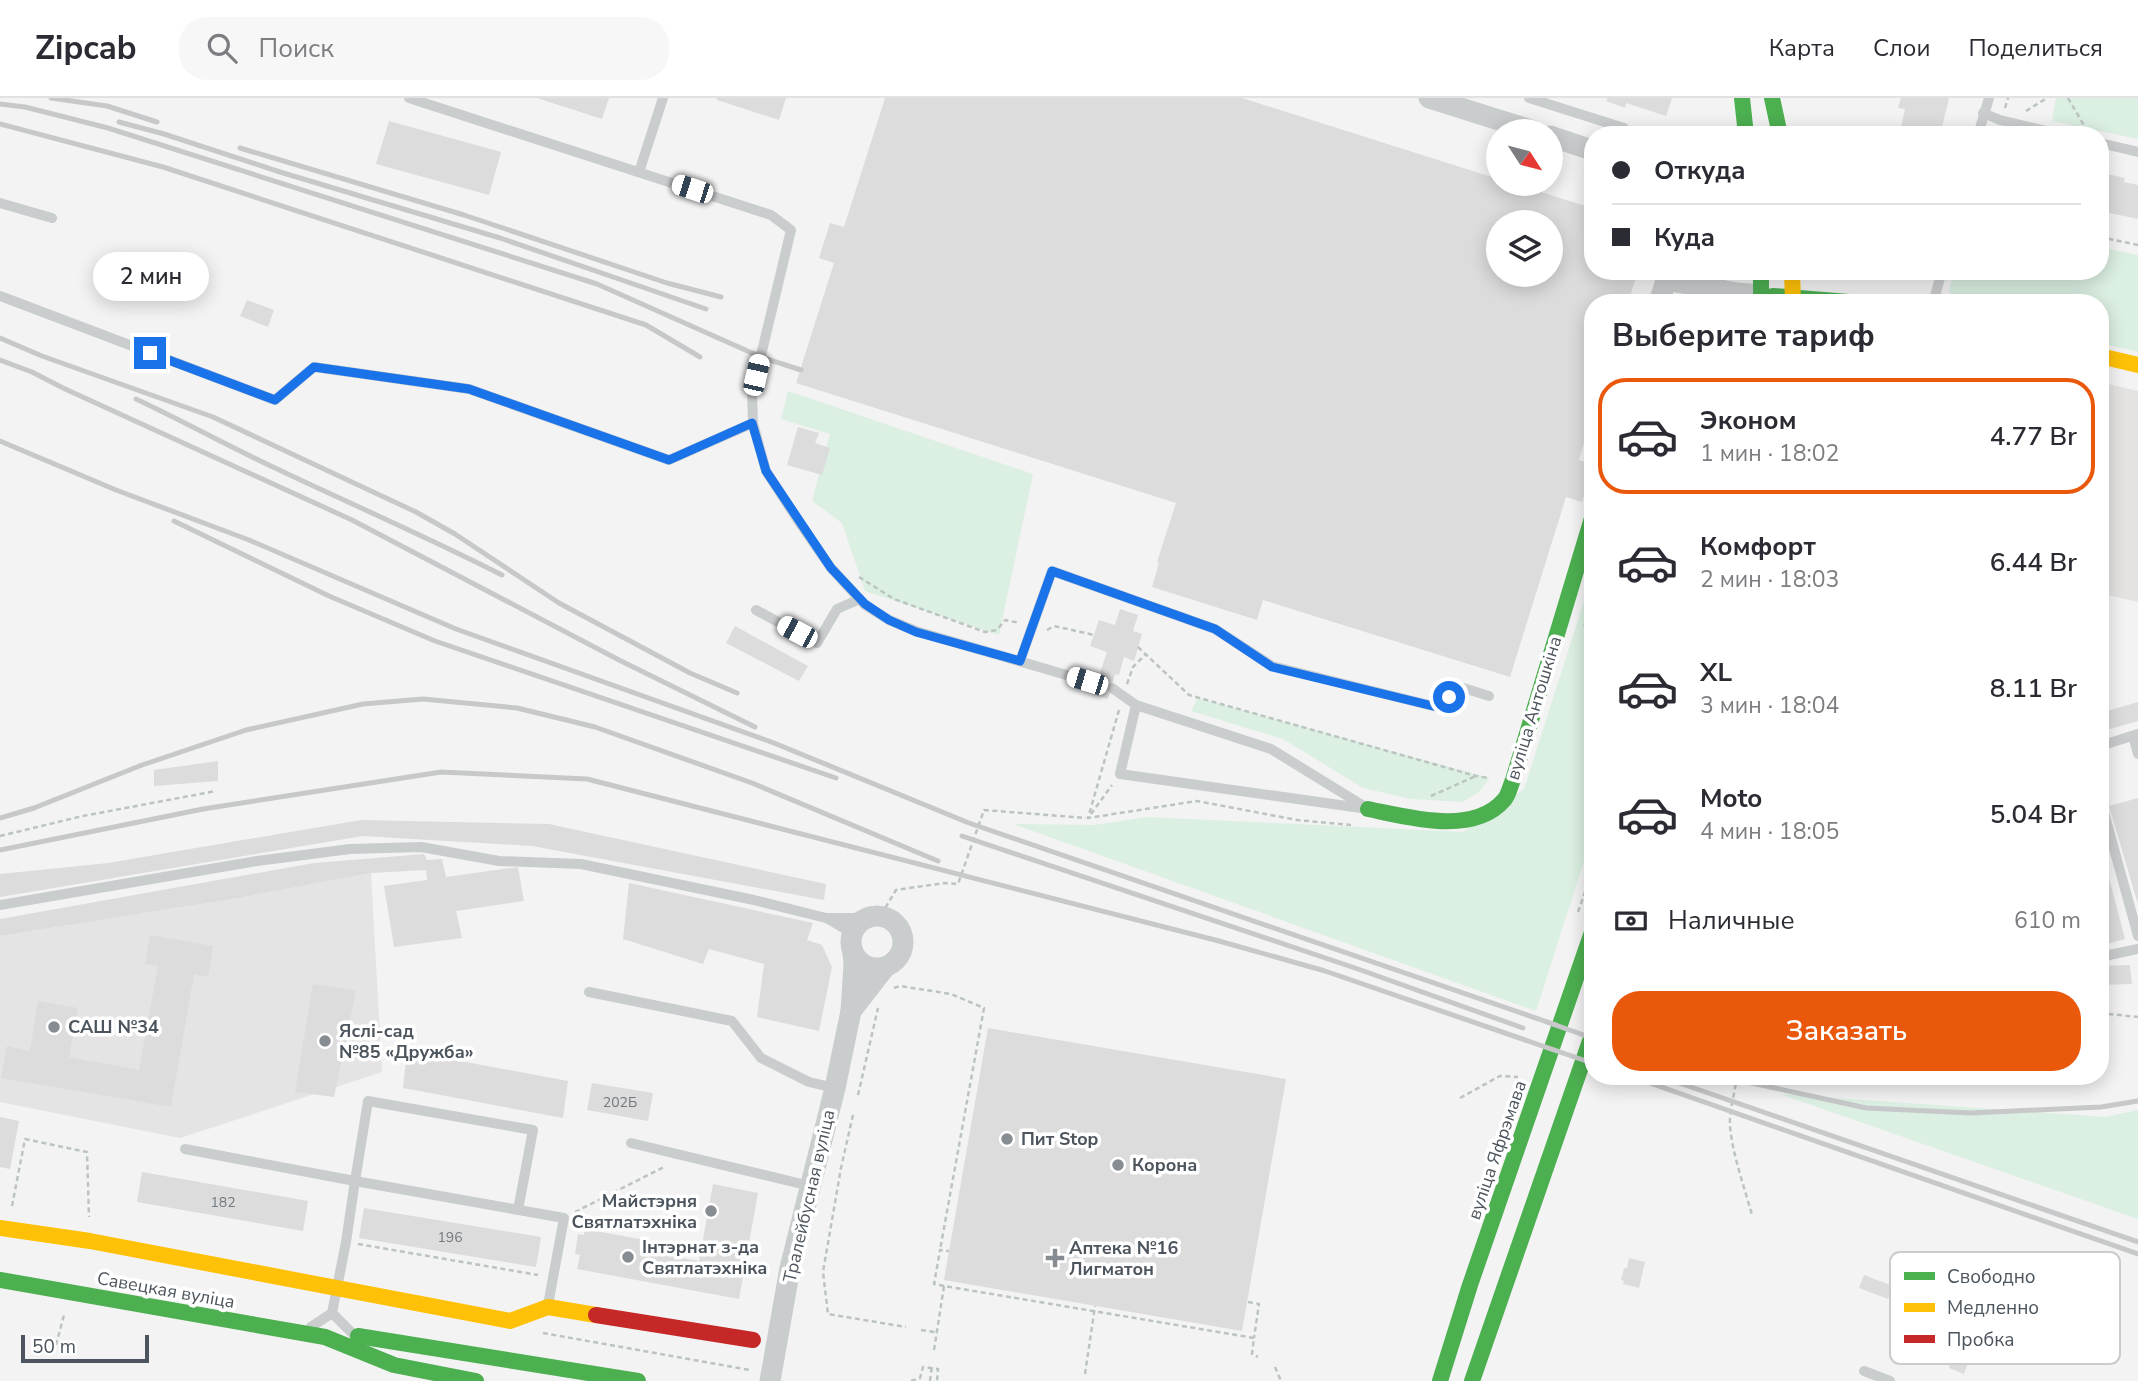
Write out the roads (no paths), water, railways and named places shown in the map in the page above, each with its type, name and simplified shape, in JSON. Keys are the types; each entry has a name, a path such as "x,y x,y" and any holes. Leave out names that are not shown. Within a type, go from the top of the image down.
{"main road":[{"path":"1742,98 1745,126"},
{"path":"1772,98 1778,126"},
{"path":"2109,358 2138,365"},
{"name":"вуліца Антошкіна","path":"1367,809 1454,822 1476,817 1505,799 1584,545"},
{"name":"вуліца Яфрэмава","path":"1440,1381 1584,955"},
{"path":"1472,1381 1584,1058"},
{"path":"1517,1152 1525,1146 1538,1147 1545,1154 1547,1163"},
{"path":"4,1229 90,1241 510,1321 548,1307 753,1340"},
{"name":"Савецкая вуліца","path":"0,1280 326,1338 393,1369 477,1381"},
{"name":"Савецкая вуліца","path":"326,1338 354,1335 638,1381"}],"street":[{"path":"1429,98 1496,119"},
{"path":"1563,140 1584,147"},
{"path":"1683,280 1741,294"},
{"path":"873,917 890,918 899,926 904,938 903,950 896,961 885,967 872,968 860,962 852,946 855,927 873,917"},
{"name":"Тралейбусная вуліца","path":"771,1381 790,1268 835,1088 851,1011 854,964 852,946"},
{"name":"Тралейбусная вуліца","path":"851,1011 885,967"}],"lane":[{"path":"409,98 771,215 791,230 752,393 752,423 766,471 831,568 860,599 889,620 916,632 1087,681"},
{"path":"639,172 663,98"},
{"path":"1529,98 1618,126"},
{"path":"1980,126 1989,98"},
{"path":"1983,113 2024,126"},
{"path":"2109,146 2138,152"},
{"path":"0,203 52,218"},
{"path":"0,296 275,400 314,367 469,389 669,460 752,423"},
{"path":"1020,661 1052,571 1215,629 1272,667 1437,707 1460,687 1489,696"},
{"path":"756,610 817,643 837,609 860,599"},
{"path":"1112,688 1136,705 1271,749 1367,809"},
{"path":"1136,705 1120,774 1367,809"},
{"path":"2109,743 2135,735 2138,754"},
{"path":"2109,831 2138,936"},
{"path":"0,905 257,861 350,849 421,847 499,860 582,864 826,918 873,917"},
{"path":"826,918 847,930 852,946"},
{"path":"2109,955 2138,949"},
{"path":"589,992 732,1021 761,1058 809,1082 835,1088"},
{"path":"301,1333 332,1312 369,1101 533,1130 517,1210"},
{"path":"631,1143 810,1186"},
{"path":"185,1149 564,1218 548,1307"},
{"path":"332,1312 354,1335"},
{"path":"1866,1381 1864,1371 1890,1381"}],"railway":[{"path":"51,98 107,106 157,122"},
{"path":"0,104 25,107 108,128 597,284 761,357 801,370"},
{"path":"119,122 500,238 706,309"},
{"path":"0,124 163,167 646,325 700,357"},
{"path":"240,148 464,215 667,283 721,297"},
{"path":"0,338 42,356 213,417 416,512 455,534 559,603 690,673 737,693"},
{"path":"0,360 32,372 352,520 619,660 755,727"},
{"path":"136,399 257,460 502,575"},
{"path":"0,441 116,490 249,540 456,629 774,743 969,823 1556,1025"},
{"path":"174,521 329,596 435,641 836,778"},
{"path":"0,818 246,730 363,704 423,699 517,708 595,727 752,783 938,861"},
{"path":"0,850 203,809 441,772 587,779 1219,941 1325,971 1584,1060"},
{"path":"962,836 1358,969 1523,1028"},
{"path":"1547,1022 1584,1035"},
{"path":"1656,1085 2138,1254"},
{"path":"1685,1085 2138,1242"},
{"path":"1761,1085 1866,1108 1971,1113 2101,1107 2138,1101"}],"place":[{"name":"САШ №34","path":"54,1027"},
{"name":"Яслі-сад №85 «Дружба»","path":"325,1041"},
{"name":"Пит Stop","path":"1007,1139"},
{"name":"Корона","path":"1118,1165"},
{"name":"Майстэрня Святлатэхніка","path":"711,1211"},
{"name":"Інтэрнат з-да Святлатэхніка","path":"628,1257"},
{"name":"Аптека №16 Лигматон","path":"1055,1258"}]}
